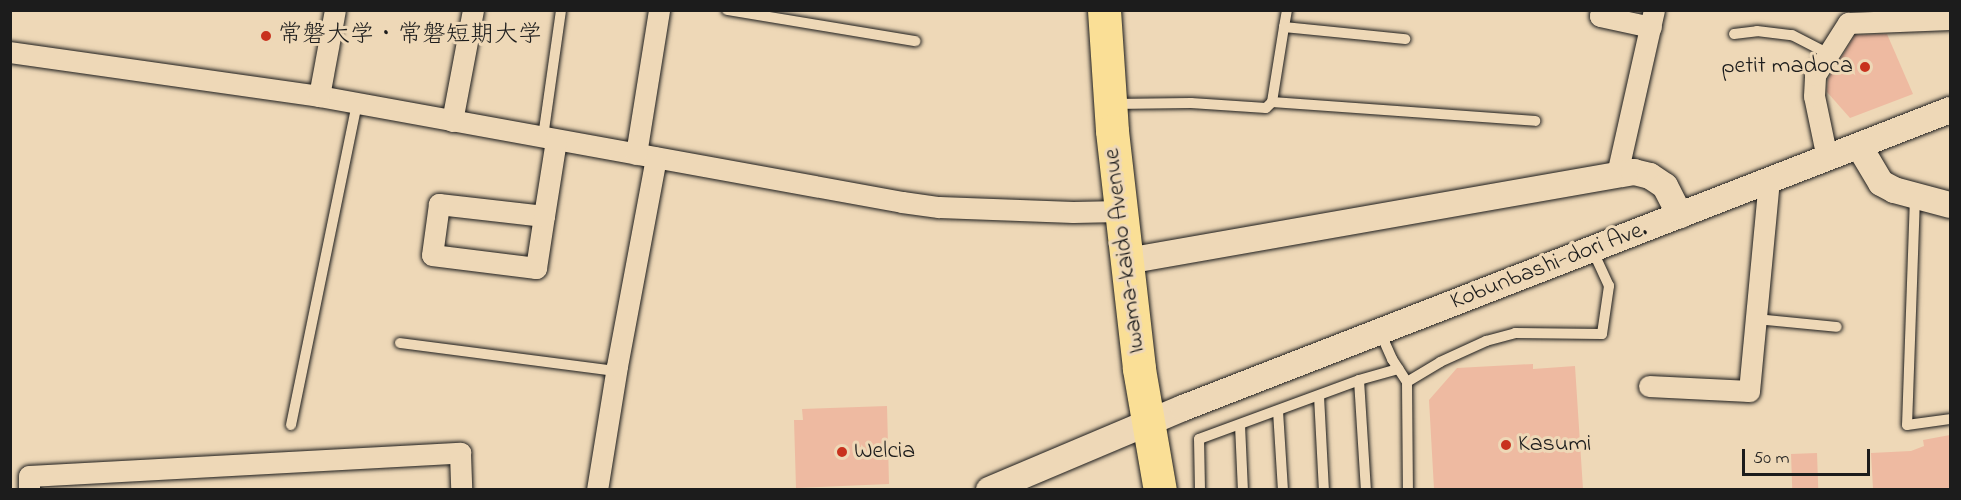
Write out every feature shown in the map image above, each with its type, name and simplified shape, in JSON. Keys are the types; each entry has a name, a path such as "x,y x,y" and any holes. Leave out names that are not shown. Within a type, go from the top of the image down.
{"main road":[{"name":"Iwama-kaido Avenue","path":"1104,10 1110,104 1127,261 1147,423 1160,489"}],"street":[{"path":"319,96 335,10"},
{"path":"452,121 473,10"},
{"path":"597,489 646,156 659,10"},
{"path":"1601,10 1600,16 1653,19 1617,174"},
{"path":"1827,158 1814,96 1815,75 1848,22 1950,19"},
{"path":"10,52 319,96 939,207 1073,212 1122,211"},
{"name":"Kobunbashi-dori Ave.","path":"989,489 1147,423 1950,110"},
{"path":"544,216 439,204 432,255 536,268 544,216 549,138"},
{"path":"1859,146 1881,183 1894,190 1950,205"},
{"path":"1127,261 1634,172 1650,176 1665,186 1680,215"},
{"path":"1649,386 1749,392 1769,181"},
{"path":"29,489 29,476 460,453 461,489"}],"lane":[{"path":"549,138 561,10"},
{"path":"727,10 915,41"},
{"path":"1110,104 1191,103 1266,108 1272,102 1287,10"},
{"path":"1284,27 1405,39"},
{"path":"1734,34 1757,31 1792,35 1828,54"},
{"path":"1272,102 1535,121"},
{"path":"291,425 357,103"},
{"path":"1915,196 1907,425 1950,419"},
{"path":"1407,382 1449,358 1486,341 1515,333 1602,334 1609,286 1592,249"},
{"path":"1756,319 1837,327"},
{"path":"1380,332 1407,382 1408,489"},
{"path":"400,343 616,371"},
{"path":"1200,489 1199,439 1359,380 1398,369"},
{"path":"1359,380 1366,489"},
{"path":"1319,396 1324,489"},
{"path":"1278,411 1283,489"},
{"path":"1240,425 1243,489"}],"building":[{"name":"petit madoca","path":"1887,34 1913,94 1850,118 1827,92 1828,79 1855,35"},
{"name":"Kasumi","path":"1533,364 1533,369 1575,366 1583,489 1434,489 1429,400 1457,368"},
{"name":"Welcia","path":"887,406 889,484 796,488 794,420 803,420 802,409"},
{"path":"1950,435 1950,489 1873,489 1871,453 1911,451 1924,446 1923,440"},
{"path":"1817,453 1818,489 1792,490 1791,454"}],"place":[{"name":"常磐大学・常磐短期大学","path":"266,36"},
{"name":"petit madoca","path":"1865,67"},
{"name":"Kasumi","path":"1506,445"},
{"name":"Welcia","path":"842,452"}]}
